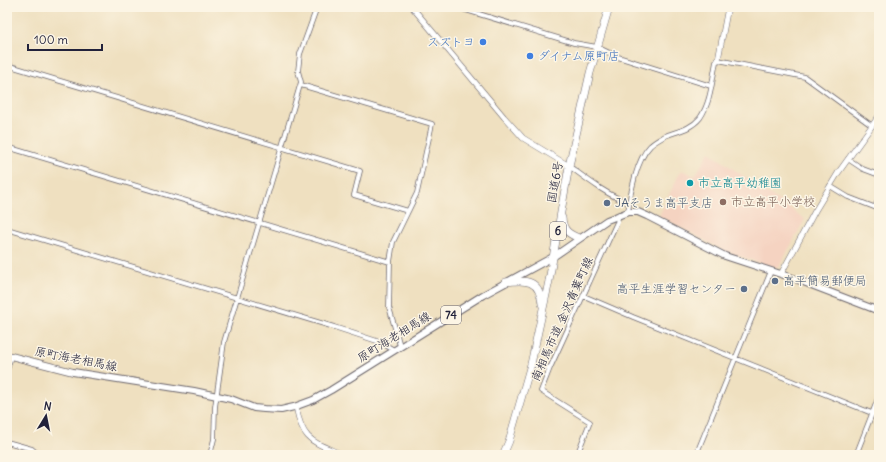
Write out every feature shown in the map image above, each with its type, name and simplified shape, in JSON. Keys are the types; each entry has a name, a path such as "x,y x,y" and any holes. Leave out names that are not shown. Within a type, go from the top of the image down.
{"highway":[{"name":"国道6号","path":"504,455 530,364 542,313 569,166 597,47 609,7"},
{"path":"561,212 562,223 565,230 569,234 579,238"},
{"path":"506,282 526,281 535,286 540,294 542,313"}],"main road":[{"name":"原町海老相馬線","path":"9,356 73,372 161,385 231,399 254,408 281,410 296,407 325,394 483,295 552,257 607,220 619,214 628,212 638,212 647,216 725,256 781,274 879,311"}],"street":[{"path":"210,455 214,439 216,396 224,342 301,85 298,71 300,54 317,7"},
{"path":"412,7 504,117 524,138 569,166 599,188 620,200 629,203"},
{"path":"456,7 574,43 597,47 618,57 711,86"},
{"path":"628,212 639,164 648,148 659,140 688,128 694,123 705,108 716,62 718,60 728,7"},
{"path":"718,60 805,77 872,125"},
{"path":"7,65 360,170 354,195 408,211"},
{"path":"301,85 432,124 416,193 393,242 390,262 389,307 400,346"},
{"path":"781,274 830,186 879,116"},
{"path":"7,147 259,224 390,262"},
{"path":"848,160 879,175"},
{"path":"830,186 848,197 877,208 879,199"},
{"name":"南相馬市道 金沢青葉町線","path":"577,455 590,422 541,390 617,222 619,214"},
{"path":"7,229 380,342 394,350"},
{"path":"696,455 771,271"},
{"path":"584,296 879,416"},
{"path":"7,370 9,356"},
{"path":"530,364 550,368"},
{"path":"856,455 879,396"},
{"path":"296,407 302,430 309,439 343,455"},
{"path":"7,442 32,449 39,455"}],"shaded area":[{"name":"市立高平小学校","path":"709,152 805,219 779,267 773,267 726,252 659,216 681,170 695,176"}],"place":[{"name":"スズトヨ","path":"483,42"},
{"name":"ダイナム原町店","path":"530,56"},
{"name":"市立高平幼稚園","path":"690,183"},
{"name":"市立高平小学校","path":"723,202"},
{"name":"JAそうま高平支店","path":"607,203"},
{"name":"高平簡易郵便局","path":"775,281"},
{"name":"高平生涯学習センター","path":"744,289"}]}
